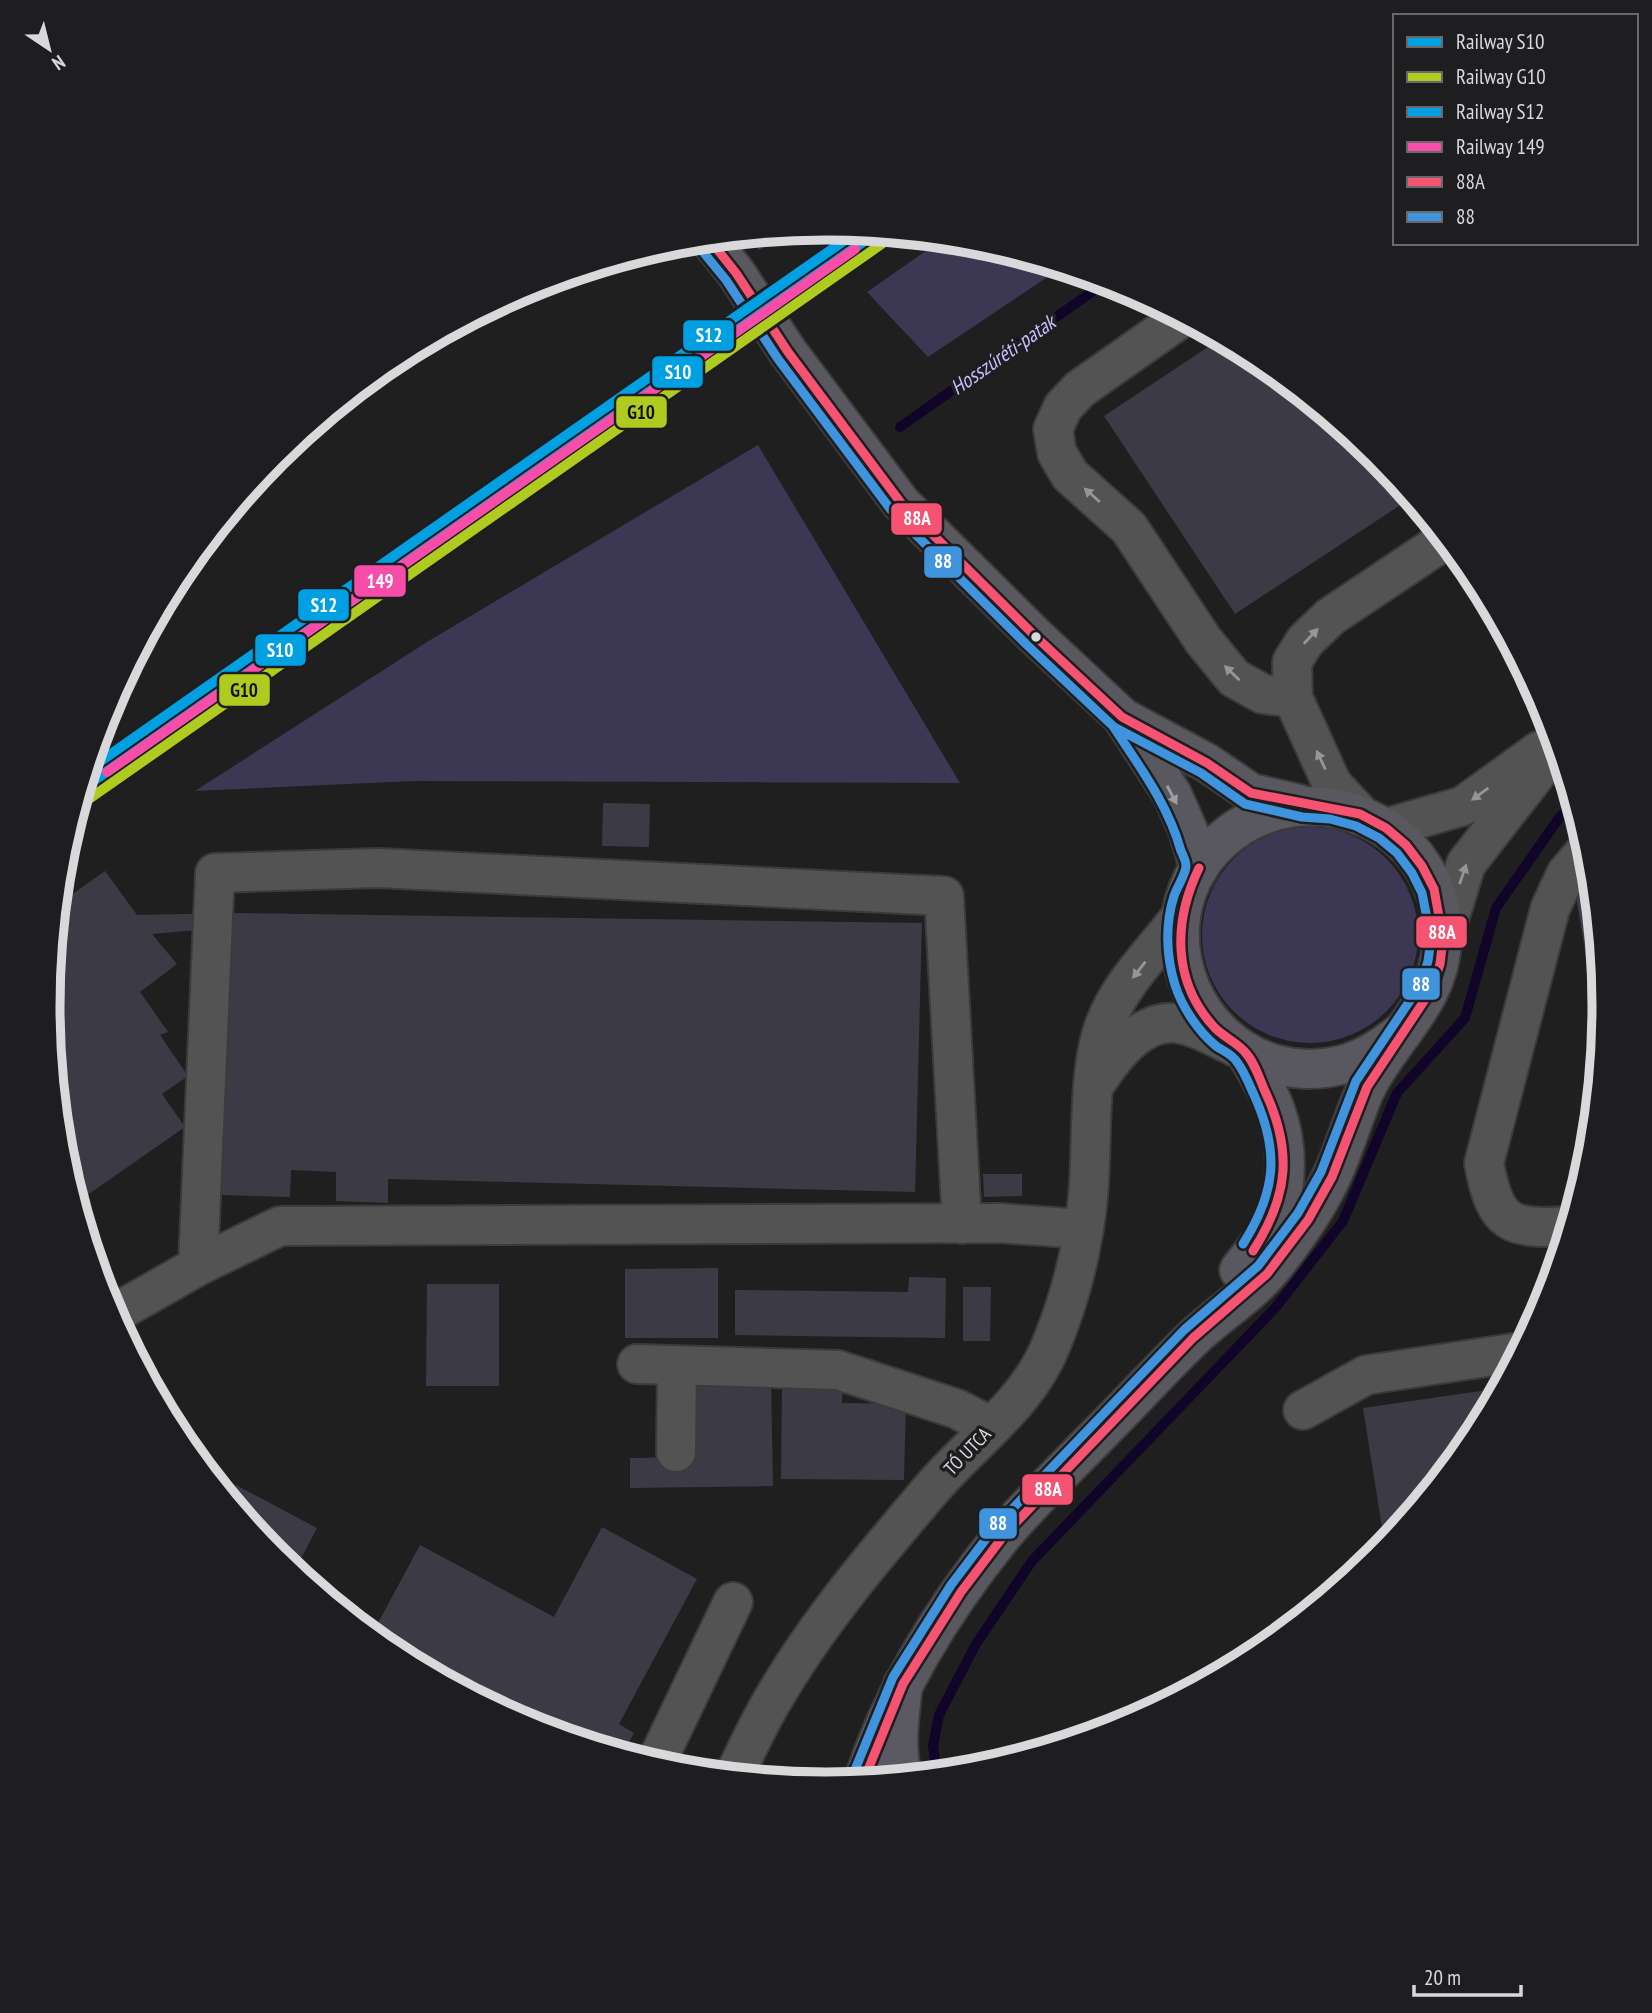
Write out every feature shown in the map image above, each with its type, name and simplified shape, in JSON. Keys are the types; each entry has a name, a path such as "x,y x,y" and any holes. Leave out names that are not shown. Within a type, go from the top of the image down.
{"highway":[{"path":"900,1769 898,1736 903,1684"}],"main road":[{"path":"716,249 788,352 901,503 1035,636 1122,717 1172,794 1188,830 1199,868"},
{"path":"867,1771 903,1684 961,1592 1004,1534 1193,1338 1267,1274 1308,1220 1332,1177 1367,1087 1402,1031 1419,1011 1432,989 1440,964 1443,939 1434,889 1406,845 1373,821 1332,807 1305,805 1251,793 1207,763 1122,717"},
{"path":"1305,805 1273,810 1244,823 1219,843 1199,868 1190,883 1181,916 1179,943 1182,969 1191,994 1214,1026 1245,1051 1267,1061 1291,1067 1339,1065 1362,1058 1384,1046 1402,1031"},
{"path":"1193,1338 1223,1290 1273,1221 1283,1183 1280,1126 1274,1106 1245,1051"}],"street":[{"path":"1173,323 1080,389 1063,407 1052,429 1057,453 1070,475 1129,528 1203,640 1234,678 1263,694 1293,698"},
{"path":"1438,545 1330,617 1305,641 1292,662 1293,698 1332,783 1373,821 1463,806 1546,745"},
{"path":"1443,939 1466,864 1550,756"},
{"path":"1560,1226 1520,1226 1499,1213 1489,1191 1483,1163 1550,909 1566,874 1578,859"},
{"path":"198,1266 215,873 379,867 944,896 962,1224"},
{"name":"TÓ UTCA","path":"738,1767 772,1701 797,1660 832,1612 939,1480 1029,1386 1045,1360 1068,1296 1084,1229 1097,1048 1106,1022 1126,987 1181,916"},
{"path":"1095,1085 1119,1050 1136,1036 1161,1025 1185,1025 1245,1051"},
{"path":"122,1309 198,1266 280,1226 999,1223 1084,1229"},
{"path":"1303,1410 1366,1375 1509,1354"},
{"path":"637,1364 838,1370 957,1409 992,1427"},
{"path":"676,1452 677,1365"},
{"path":"660,1754 733,1602"}],"shaded area":[{"path":"772,242 759,250 755,244"},
{"path":"930,248 976,255 1051,275 928,357 867,292"},
{"path":"758,445 960,783 414,781 195,791 427,642"},
{"path":"1310,827 1351,835 1370,845 1386,859 1400,875 1410,894 1418,935 1410,976 1400,995 1386,1011 1370,1025 1351,1035 1310,1043 1269,1035 1250,1025 1234,1011 1220,995 1210,976 1202,935 1210,894 1220,875 1234,859 1250,845 1269,835"}],"building":[{"path":"1212,345 1293,398 1368,465 1404,503 1235,614 1104,416"},
{"path":"603,803 650,804 649,847 602,846"},
{"path":"105,871 137,915 231,913 922,923 915,1192 388,1179 388,1203 336,1201 336,1172 291,1170 290,1197 220,1195 231,927 152,934 177,964 140,992 168,1032 160,1035 188,1076 162,1094 185,1127 84,1197 74,1156 61,1057 61,956 67,898"},
{"path":"1581,877 1591,956 1592,992 1573,878"},
{"path":"1586,1110 1583,1128 1580,1111"},
{"path":"983,1174 1022,1174 1022,1196 984,1197"},
{"path":"718,1268 718,1338 625,1338 625,1269"},
{"path":"909,1277 946,1278 945,1338 735,1335 735,1290 908,1292"},
{"path":"427,1284 499,1284 499,1386 426,1386"},
{"path":"963,1287 991,1287 990,1341 963,1341"},
{"path":"771,1381 773,1486 630,1488 630,1458 690,1457 689,1382"},
{"path":"782,1387 843,1387 842,1403 906,1404 904,1480 781,1479"},
{"path":"1490,1390 1434,1473 1383,1532 1363,1408"},
{"path":"222,1477 317,1528 299,1562 250,1512"},
{"path":"602,1527 697,1579 619,1724 634,1733 627,1747 533,1715 487,1694 443,1670 376,1627 420,1545 554,1617"}],"waterway":[{"name":"Hosszúréti-patak","path":"900,427 1095,289"},
{"path":"936,1764 933,1746 939,1715 976,1644 1032,1561 1276,1307 1343,1221 1397,1093 1465,1018 1496,908 1567,810"}],"rail line":[{"name":"S12","path":"99,762 844,241"},
{"name":"S10","path":"94,781 864,242"},
{"name":"G10","path":"89,799 883,243"},
{"name":"149","path":"107,772 855,249"}],"transit line":[{"name":"88A","path":"717,249 788,352 901,503 1035,636 1122,717 1207,763 1251,793 1360,814 1386,828 1406,845 1422,866 1434,889 1443,939 1440,964 1432,989 1367,1087 1332,1177 1308,1220 1267,1274 1193,1338 1005,1534 961,1592 903,1684 867,1771"},
{"name":"88","path":"702,251 726,280 778,359 891,510 1027,645 1114,727 1201,773 1245,804 1302,817 1330,819 1356,826 1379,838 1397,853 1412,873 1422,893 1431,939 1421,984 1356,1081 1321,1172 1298,1213 1258,1266 1184,1330 995,1527 951,1585 893,1677 854,1772"},
{"name":"88","path":"1113,726 1161,801 1186,866 1175,892 1168,929 1170,963 1178,993 1197,1026 1240,1066 1268,1135 1271,1153 1268,1189 1254,1225 1243,1244"},
{"name":"88A","path":"1199,868 1184,909 1181,930 1184,971 1201,1010 1215,1028 1248,1055 1253,1064 1273,1111 1283,1152 1283,1172 1274,1211 1253,1251"}]}
